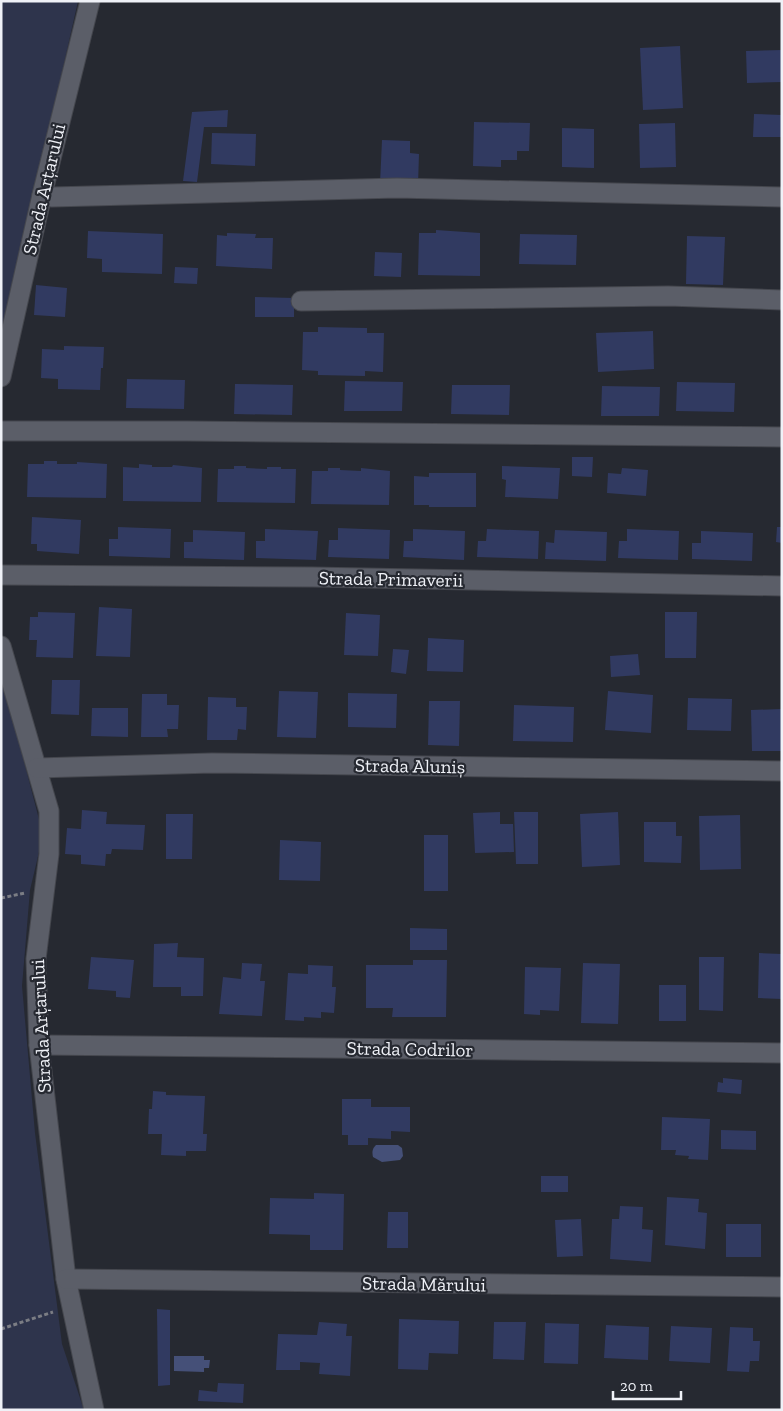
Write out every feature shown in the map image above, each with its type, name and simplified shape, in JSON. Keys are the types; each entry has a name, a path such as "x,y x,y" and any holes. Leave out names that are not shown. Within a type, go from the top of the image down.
{"street":[{"name":"Strada Arțarului","path":"1,377 42,195 90,1"},
{"path":"42,195 52,197 397,188 782,197"},
{"path":"301,301 668,296 782,300"},
{"path":"1,431 187,430 782,437"},
{"name":"Strada Primaverii","path":"1,575 312,577 494,582 782,586"},
{"name":"Strada Arțarului","path":"1,646 49,811 49,854 36,959 39,1045 66,1279 94,1410"},
{"name":"Strada Aluniș","path":"37,768 212,763 782,771"},
{"name":"Strada Codrilor","path":"39,1045 782,1053"},
{"name":"Strada Mărului","path":"66,1279 782,1288"}],"path":[{"path":"1,1328 72,1308"}],"shaded area":[{"path":"1,1 78,1 1,345"},
{"path":"1,672 43,835 30,890 22,986 35,1133 62,1344 84,1410 1,1410"},
{"path":"376,1145 398,1145 402,1148 403,1156 400,1160 382,1162 373,1157"},
{"path":"174,1356 204,1356 204,1360 210,1360 209,1368 204,1368 204,1372 174,1371"}],"building":[{"path":"680,46 683,108 643,110 640,48"},
{"path":"782,50 782,82 747,83 746,51"},
{"path":"228,110 227,127 204,127 197,182 183,181 192,112"},
{"path":"754,114 782,115 782,137 753,137"},
{"path":"474,122 530,123 529,151 517,151 517,160 501,160 501,167 473,166"},
{"path":"675,123 676,167 640,168 639,124"},
{"path":"562,128 594,129 594,168 562,167"},
{"path":"212,133 256,134 255,166 211,164"},
{"path":"382,140 410,141 410,153 419,154 418,185 380,184"},
{"path":"436,230 480,233 480,276 418,275 419,233 436,233"},
{"path":"88,231 163,234 162,274 102,272 102,259 87,258"},
{"path":"227,233 256,234 255,238 273,238 272,269 216,266 217,235 227,236"},
{"path":"520,234 577,235 576,265 519,264"},
{"path":"687,236 725,237 723,285 686,284"},
{"path":"375,252 402,253 401,277 374,276"},
{"path":"175,267 198,268 197,284 174,283"},
{"path":"36,285 67,288 65,317 34,315"},
{"path":"255,297 294,298 294,317 255,317"},
{"path":"318,327 367,328 367,333 384,333 383,372 365,371 365,376 318,375 318,371 302,370 303,332 318,332"},
{"path":"653,331 654,369 598,372 596,333"},
{"path":"64,346 104,347 100,390 58,389 58,379 41,378 42,349 64,350"},
{"path":"127,379 185,380 184,409 126,408"},
{"path":"345,381 403,382 402,411 344,411"},
{"path":"677,382 735,383 734,412 676,411"},
{"path":"235,384 293,385 292,415 234,414"},
{"path":"452,385 510,385 509,415 451,414"},
{"path":"602,386 660,387 659,416 601,416"},
{"path":"572,457 593,457 592,477 572,476"},
{"path":"44,461 57,461 57,464 77,464 77,462 107,464 106,498 27,497 28,464 44,464"},
{"path":"139,464 152,465 152,467 172,467 173,465 202,468 201,502 123,501 123,467 139,468"},
{"path":"234,466 296,469 295,503 217,502 218,469 234,469"},
{"path":"502,466 560,468 558,499 505,497 506,480 502,479"},
{"path":"328,468 361,471 361,468 390,471 389,505 311,504 312,471 328,471"},
{"path":"622,468 648,470 646,496 607,493 608,473 621,474"},
{"path":"429,473 476,473 476,507 429,507 429,505 414,505 414,476 429,477"},
{"path":"32,517 81,520 79,554 37,551 37,544 31,544"},
{"path":"118,527 171,529 170,558 109,556 109,539 118,539"},
{"path":"777,527 782,527 782,543 776,542"},
{"path":"338,528 390,530 389,559 328,557 329,540 338,540"},
{"path":"265,529 318,531 316,560 256,558 256,541 265,541"},
{"path":"413,529 465,531 464,560 403,557 404,541 413,541"},
{"path":"487,529 539,531 538,559 477,557 478,541 486,541"},
{"path":"627,529 679,531 678,560 618,558 619,541 627,541"},
{"path":"193,530 245,532 244,560 184,558 184,542 193,542"},
{"path":"555,530 607,532 606,561 545,559 546,542 554,543"},
{"path":"701,531 753,533 752,561 692,559 692,543 701,543"},
{"path":"99,607 132,609 130,657 96,656"},
{"path":"38,612 75,613 73,658 36,657 37,640 29,640 30,617 38,617"},
{"path":"665,612 697,612 696,658 665,658"},
{"path":"346,613 380,615 378,656 344,655"},
{"path":"428,638 464,640 463,672 427,671"},
{"path":"393,649 409,650 406,674 391,672"},
{"path":"638,654 640,675 611,677 610,656"},
{"path":"52,680 80,680 79,715 51,714"},
{"path":"279,691 318,692 316,738 277,737"},
{"path":"608,691 653,695 651,733 605,730"},
{"path":"348,693 397,694 396,728 348,727"},
{"path":"142,694 167,694 167,705 179,705 178,729 167,729 168,737 141,737"},
{"path":"208,697 236,698 236,707 247,707 246,730 238,729 237,740 207,740"},
{"path":"688,698 732,699 731,731 687,730"},
{"path":"429,701 460,701 459,746 428,745"},
{"path":"514,705 574,707 573,742 513,741"},
{"path":"92,708 128,708 128,737 91,736"},
{"path":"782,709 782,751 752,751 751,710"},
{"path":"82,810 107,812 106,824 145,825 143,850 112,849 111,854 106,854 105,866 81,864 81,855 65,854 67,828 81,829"},
{"path":"500,812 500,824 513,824 514,852 475,853 473,813"},
{"path":"514,812 538,812 538,864 516,864"},
{"path":"618,812 620,865 582,867 580,814"},
{"path":"166,814 193,814 192,859 166,859"},
{"path":"740,815 741,869 700,870 699,816"},
{"path":"644,822 676,822 676,836 682,836 681,863 644,862"},
{"path":"424,835 448,835 448,891 424,891"},
{"path":"280,840 321,842 320,881 279,880"},
{"path":"410,928 447,929 447,950 410,950"},
{"path":"178,943 177,957 204,958 203,996 181,996 181,987 153,987 154,944"},
{"path":"759,953 782,954 782,999 758,998"},
{"path":"91,957 134,960 130,998 116,997 116,991 88,989"},
{"path":"699,957 724,957 723,1011 699,1010"},
{"path":"413,960 447,960 446,1017 392,1017 393,1008 366,1008 366,965 413,965"},
{"path":"242,963 262,964 260,981 265,981 262,1016 219,1014 223,977 241,979"},
{"path":"583,963 620,964 618,1024 581,1023"},
{"path":"308,965 333,966 332,987 336,987 334,1013 321,1012 321,1018 304,1017 304,1021 285,1020 288,973 308,974"},
{"path":"525,967 561,968 559,1011 540,1010 540,1015 524,1014"},
{"path":"659,985 686,985 686,1021 659,1021"},
{"path":"723,1078 742,1080 741,1094 717,1092 718,1082 723,1083"},
{"path":"153,1091 166,1092 166,1095 205,1096 203,1134 207,1134 206,1151 186,1151 186,1156 161,1155 162,1134 148,1134 149,1109 152,1109"},
{"path":"342,1099 371,1099 371,1107 410,1107 410,1132 391,1131 391,1139 368,1138 368,1145 348,1145 348,1135 342,1135"},
{"path":"662,1117 710,1119 708,1160 688,1159 689,1156 675,1155 676,1150 661,1150"},
{"path":"721,1130 756,1131 756,1150 721,1149"},
{"path":"541,1176 568,1176 568,1192 541,1192"},
{"path":"314,1193 344,1194 343,1250 310,1250 310,1235 269,1234 270,1198 314,1199"},
{"path":"667,1197 699,1199 698,1212 707,1213 705,1249 665,1245"},
{"path":"620,1206 643,1207 642,1229 653,1230 651,1262 610,1259 612,1219 619,1219"},
{"path":"388,1212 408,1212 408,1248 387,1248"},
{"path":"581,1219 583,1256 557,1257 555,1220"},
{"path":"726,1224 761,1224 761,1257 726,1257"},
{"path":"157,1309 170,1310 170,1385 158,1386"},
{"path":"399,1319 459,1321 458,1354 429,1353 428,1370 398,1369"},
{"path":"319,1322 347,1324 346,1336 352,1336 350,1376 319,1374 320,1363 300,1362 300,1370 276,1370 278,1334 317,1335"},
{"path":"494,1322 526,1322 524,1360 493,1359"},
{"path":"545,1323 579,1324 578,1364 544,1363"},
{"path":"606,1325 649,1327 648,1360 604,1358"},
{"path":"671,1326 712,1328 710,1363 669,1361"},
{"path":"730,1327 753,1328 753,1341 760,1341 759,1361 750,1361 749,1372 727,1371"},
{"path":"218,1383 244,1384 243,1403 198,1401 199,1390 217,1392"}]}
